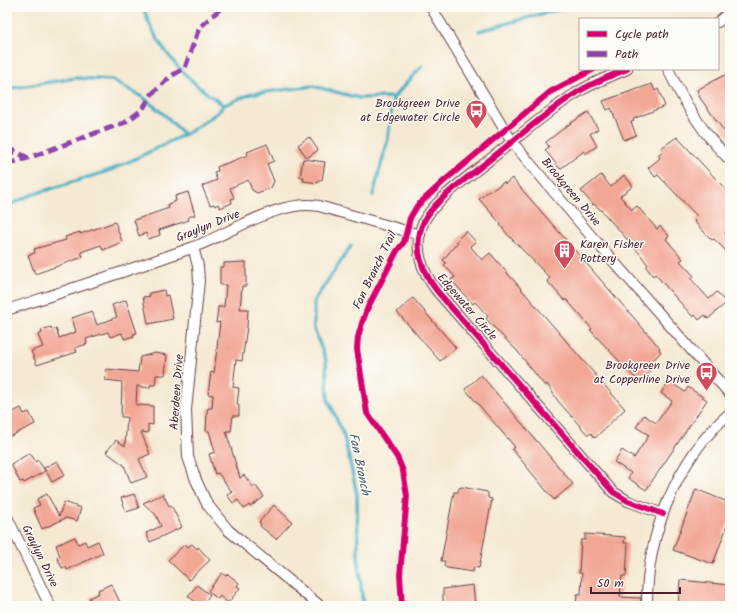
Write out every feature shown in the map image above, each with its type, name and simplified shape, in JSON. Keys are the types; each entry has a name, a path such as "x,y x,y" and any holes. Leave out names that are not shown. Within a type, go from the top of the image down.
{"street":[{"name":"Brookgreen Drive","path":"431,7 512,142 586,230 730,394"},
{"path":"719,21 730,12"},
{"name":"Edgewater Circle","path":"625,70 590,85 574,94 512,142 437,204 424,220 418,244 420,260 427,278 607,485 619,497 664,514"},
{"path":"669,70 696,120 707,135 730,160"},
{"name":"Graylyn Drive","path":"7,310 193,247 275,211 308,204 420,236"},
{"name":"Aberdeen Drive","path":"193,247 198,266 199,281 186,410 186,436 188,457 196,480 207,504 228,530 320,606"},
{"path":"647,606 652,554 664,514 674,489 693,456 705,439 730,413"},
{"name":"Graylyn Drive","path":"7,517 50,606"}],"building":[{"path":"730,72 730,139 700,98 697,90"},
{"path":"652,84 655,91 658,89 665,106 633,119 634,121 631,122 636,135 624,140 611,108 607,110 603,101"},
{"path":"588,112 598,129 590,134 597,146 585,154 584,151 560,169 545,150 549,147 546,142"},
{"path":"309,137 318,150 307,158 298,145"},
{"path":"677,137 730,194 730,227 725,233 730,238 730,255 714,239 712,240 704,232 694,221 698,217 658,175 655,177 648,168 660,158 658,155 663,151 661,148"},
{"path":"267,144 274,161 267,164 274,181 271,188 257,193 252,190 248,180 230,188 234,198 231,199 232,203 220,208 218,204 215,206 214,204 210,205 202,186 217,180 214,172 218,171 217,167 248,155 247,152"},
{"path":"303,159 325,162 322,180 318,180 318,183 303,181 304,177 300,177"},
{"path":"601,175 611,187 624,175 633,186 620,196 632,210 637,206 657,229 660,226 669,236 666,239 683,259 680,261 694,276 691,279 709,299 717,292 726,303 708,319 705,315 699,320 695,315 693,317 655,274 653,276 646,267 648,265 640,254 601,210 594,204 593,205 581,191"},
{"path":"512,178 660,348 659,349 661,352 646,368 650,372 639,382 590,330 592,329 566,299 565,301 547,281 550,278 508,235 500,225 501,224 479,199 490,190 491,191 504,182 505,184"},
{"path":"188,192 195,215 188,217 189,220 159,230 160,235 148,239 146,233 139,236 134,220 169,208 168,204 176,201 175,196"},
{"path":"115,222 122,242 103,250 101,245 81,252 83,257 35,274 28,255 35,253 34,249 66,240 65,237 80,232 80,234"},
{"path":"466,231 476,242 470,246 482,260 490,253 625,409 595,438 591,433 588,435 558,401 547,384 545,386 518,352 486,319 488,316 475,302 473,304 451,280 455,277 444,265 446,263 443,260 458,242 456,241"},
{"path":"246,262 246,286 242,286 240,309 248,309 247,327 242,361 236,360 233,387 239,388 237,405 239,405 239,416 233,416 231,431 226,431 240,478 244,475 253,487 255,485 264,497 250,507 249,505 244,509 238,500 233,503 227,495 232,492 218,473 215,474 209,454 215,452 209,431 206,431 208,408 212,408 213,395 208,394 211,372 214,373 220,322 216,323 218,307 224,307 226,285 220,285 220,267 224,267 224,263"},
{"path":"164,290 165,296 168,295 173,319 148,324 143,297 150,296 149,293"},
{"path":"413,298 456,348 440,361 397,312"},
{"path":"126,300 137,333 133,334 134,336 124,339 122,333 110,337 108,332 86,339 87,344 75,348 77,352 37,365 31,351 43,347 38,335 42,333 41,330 51,327 52,330 56,328 59,338 76,332 72,318 92,311 97,325 117,317 112,305"},
{"path":"155,353 167,355 165,375 156,375 155,385 150,385 150,388 137,386 136,405 153,406 153,425 148,424 148,433 141,432 150,454 139,459 147,477 131,483 124,465 106,452 116,440 125,446 127,417 121,417 122,382 105,380 106,369 138,372 140,357"},
{"path":"481,375 573,484 554,500 512,449 515,447 465,389"},
{"path":"669,381 685,392 688,387 707,400 646,490 628,478 631,473 614,462 622,450 634,458 649,435 636,427 644,415 656,423 672,401 661,393"},
{"path":"21,408 24,414 29,412 35,424 7,438 7,415"},
{"path":"30,453 36,462 38,460 45,471 24,483 23,481 20,482 11,464"},
{"path":"57,461 65,475 52,482 44,468"},
{"path":"462,487 487,492 488,498 492,499 479,568 474,567 473,572 447,568 444,566 445,561 441,561 454,492 458,492 459,488"},
{"path":"696,489 730,503 730,518 713,564 673,550"},
{"path":"47,494 59,516 64,502 81,508 77,521 66,518 42,529 33,508 40,505 37,499"},
{"path":"134,494 139,508 126,512 121,498"},
{"path":"163,494 169,506 171,505 182,527 150,542 146,533 161,526 156,515 143,503"},
{"path":"274,505 292,522 276,539 260,526 261,524 259,522"},
{"path":"585,534 625,537 624,543 628,543 626,576 622,576 620,597 641,598 641,606 576,606 577,594 581,594 582,573 579,573 581,540 585,540"},
{"path":"75,537 78,544 85,541 87,546 98,541 103,553 67,570 66,567 62,568 57,557 60,556 56,545"},
{"path":"185,544 188,547 192,544 197,549 198,547 210,560 189,580 168,560"},
{"path":"222,573 226,576 228,574 239,583 237,586 240,588 228,603 220,596 218,599 208,591"},
{"path":"680,580 730,585 730,606 678,606"},
{"path":"111,584 120,602 112,606 93,606 89,598 99,593 98,590"},
{"path":"197,585 210,595 201,606 188,596"},
{"path":"473,585 475,606 443,606 443,589"}],"waterway":[{"path":"143,7 156,37 175,63 198,86 224,105"},
{"name":"Fan Branch","path":"479,31 567,7"},
{"name":"Fan Branch","path":"373,195 388,139 393,98 422,66"},
{"path":"7,89 75,78 112,80 144,98 167,117 184,135"},
{"path":"7,206 31,195 111,170 191,131 217,113 224,105 251,94 313,86 359,98 393,98"},
{"name":"Fan Branch","path":"351,246 314,301 314,329 326,360 328,399 344,436 357,494 358,556 363,606"}],"marked path":[{"path":"7,147 28,158 126,122 142,110 152,94 171,76 185,68 199,28 220,9"},
{"path":"7,157 14,151"},
{"path":"7,164 28,158"}],"cycle path":[{"name":"Fan Branch Trail","path":"402,606 400,575 407,496 403,471 397,457 367,413 357,349 358,337 362,323 368,307 397,251 404,242 410,218 417,206 444,181 550,92 592,70"},
{"path":"625,70 600,80 564,101 543,116 446,195 429,213 424,221 420,230 419,249 423,266 431,283 437,291 613,492 628,501 663,514"}],"place":[{"name":"Brookgreen Drive at Edgewater Circle","path":"476,130"},
{"name":"Karen Fisher Pottery","path":"564,270"},
{"name":"Brookgreen Drive at Copperline Drive","path":"706,392"}]}
